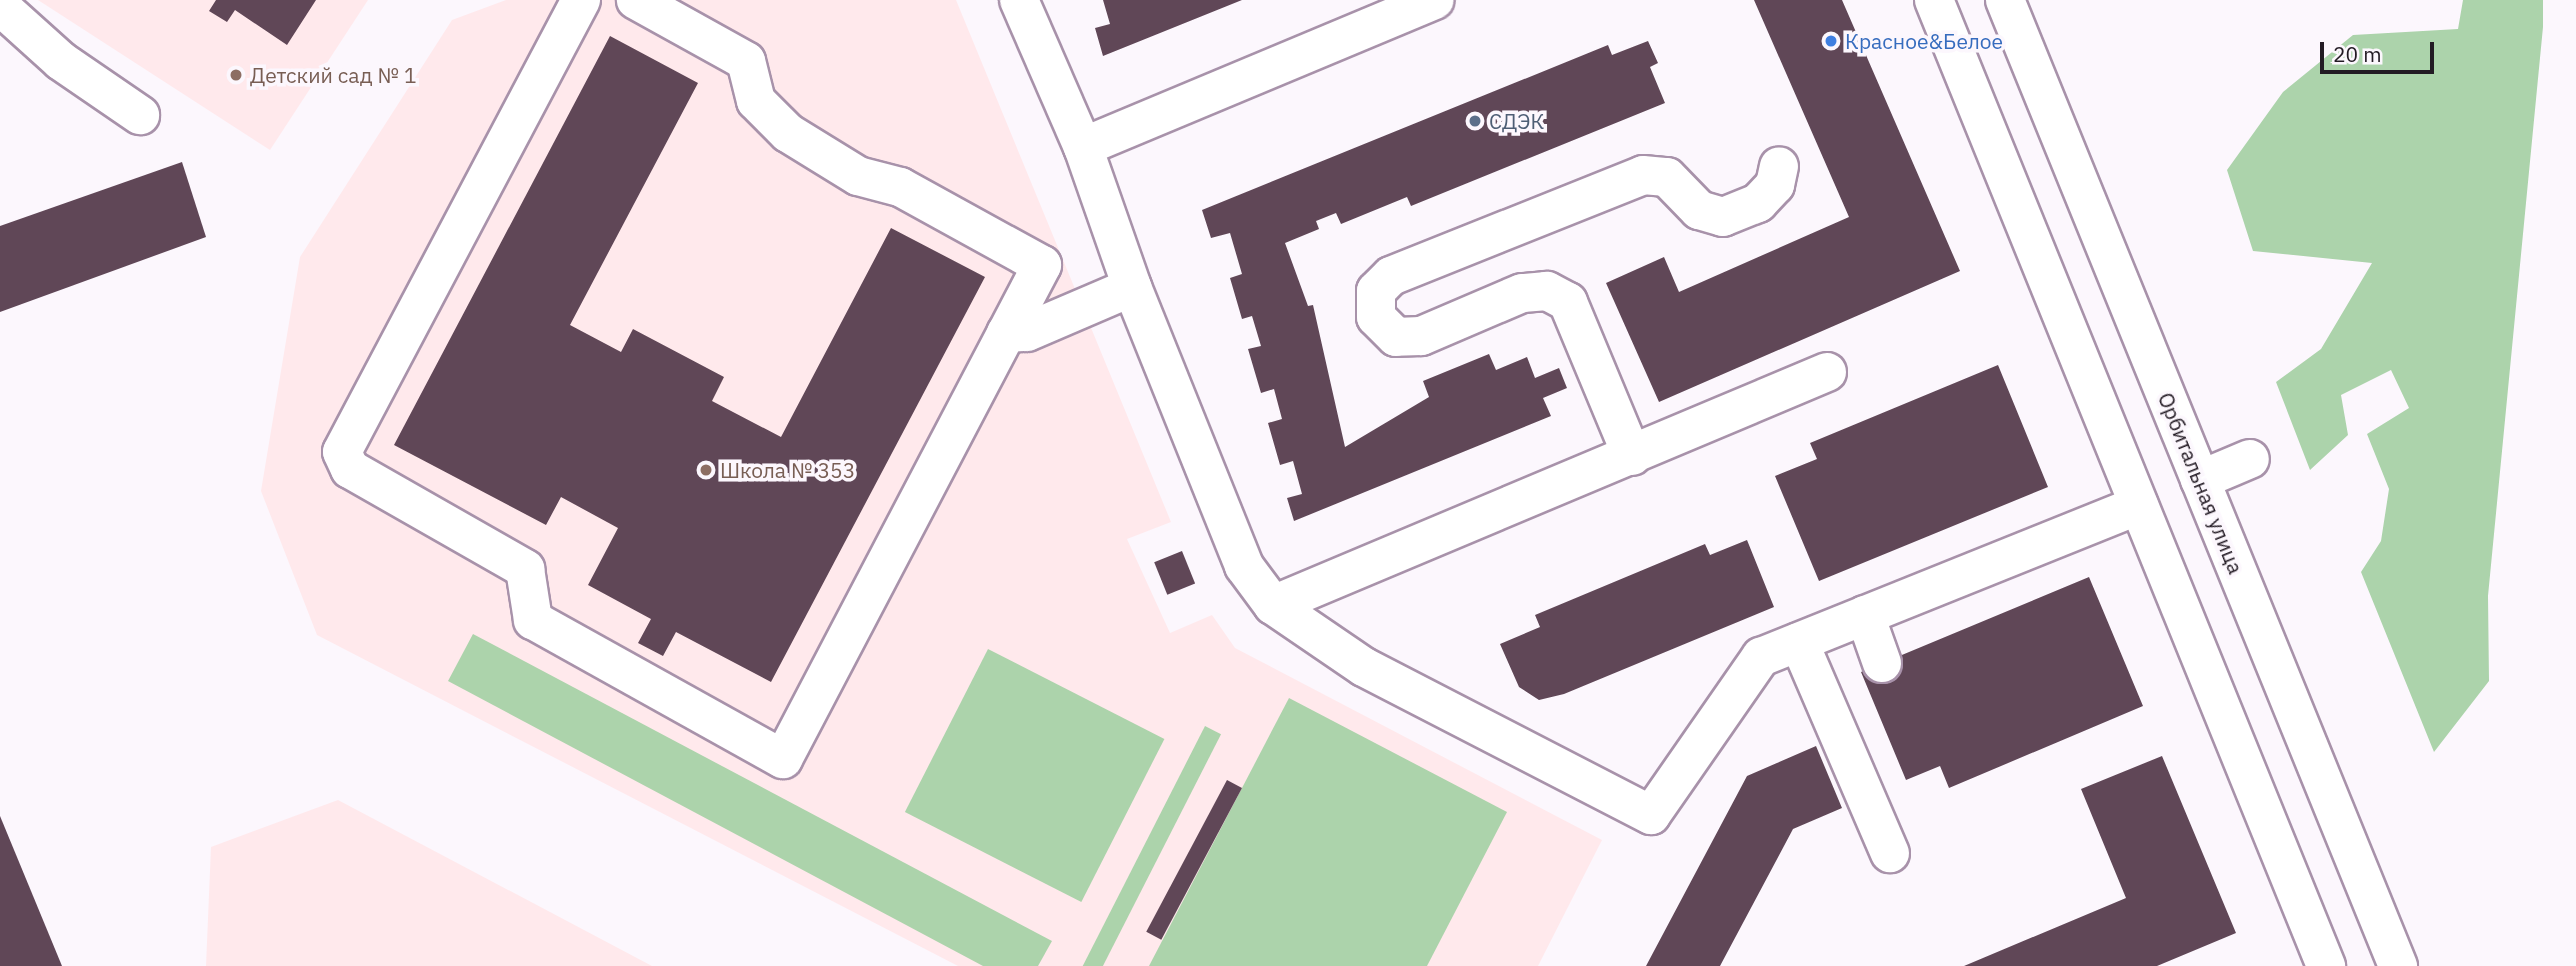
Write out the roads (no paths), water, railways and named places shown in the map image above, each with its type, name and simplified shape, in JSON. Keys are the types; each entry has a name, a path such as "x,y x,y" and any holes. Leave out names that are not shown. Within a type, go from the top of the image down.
{"street":[{"path":"581,0 342,452 350,469 525,569 533,620 783,759 1042,265 900,187 858,176 788,133 756,101 746,61 636,0"},
{"path":"1019,0 1083,146 1132,287 1244,566 1273,605 1364,667 1651,815 1761,657 2139,505"},
{"path":"1083,146 1435,0"},
{"path":"1934,0 2326,966"},
{"name":"Орбитальная улица","path":"2005,0 2398,966"},
{"path":"0,6 61,61 140,115"},
{"path":"1633,456 1568,302 1546,291 1522,293 1421,336 1396,337 1376,317 1377,291 1391,276 1643,175 1667,177 1699,211 1723,217 1758,203 1775,185 1779,166"},
{"path":"1006,333 1027,332 1132,287"},
{"path":"1273,605 1633,456 1827,372"},
{"path":"2200,480 2249,459"},
{"path":"1864,614 1882,663"},
{"path":"1799,642 1890,853"}],"place":[{"name":"Красное&Белое","path":"1831,41"},
{"name":"Детский сад № 1","path":"236,75"},
{"name":"СДЭК","path":"1475,121"},
{"name":"Школа № 353","path":"706,470"}]}
